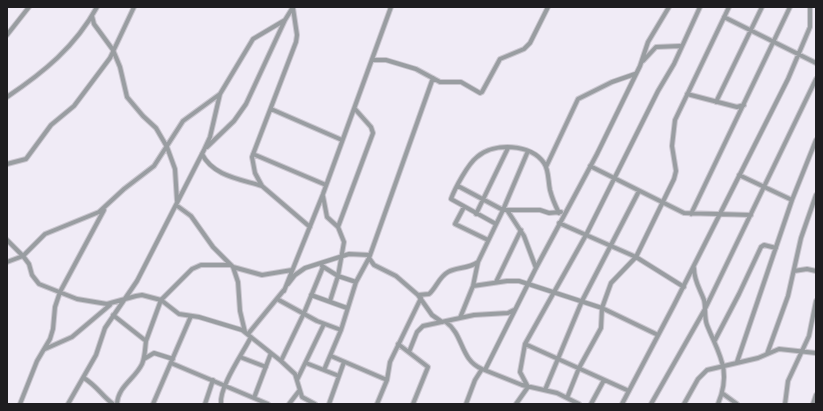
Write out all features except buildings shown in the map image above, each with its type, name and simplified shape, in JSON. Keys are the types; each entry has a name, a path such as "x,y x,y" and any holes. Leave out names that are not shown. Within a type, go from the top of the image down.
{"street":[{"path":"7,35 29,7"},
{"path":"7,97 50,66 65,48 80,35 97,7"},
{"path":"7,164 26,159 51,126 74,106 107,64 134,7"},
{"path":"203,152 237,117 246,104 285,20 293,7"},
{"path":"293,7 297,30 296,42 253,154 255,173 262,186 310,227"},
{"path":"284,291 323,194 391,7"},
{"path":"373,60 386,60 416,69 440,82 461,82 480,93 482,92 500,59 524,49 530,43 548,7"},
{"path":"640,66 648,42 669,7"},
{"path":"528,386 520,372 525,344 556,292 586,235 658,90 674,64 680,46 691,29 700,7"},
{"path":"567,398 579,368 601,328 602,308 611,283 636,257 676,174 673,154 673,127 687,94 729,7"},
{"path":"716,102 762,7"},
{"path":"691,214 790,7"},
{"path":"622,404 684,286 798,54 810,27 810,7"},
{"path":"92,16 94,24 113,50 120,68 127,96 143,116 156,128 167,147 175,169 176,204 191,216 213,247 232,266 238,282 240,311 248,335"},
{"path":"724,17 816,63"},
{"path":"68,404 96,355 105,328 137,281 203,152 210,137 220,94 253,39 285,20"},
{"path":"466,404 475,380 483,370 528,285 640,66 648,54 656,47 680,46"},
{"path":"546,167 578,99 612,82 636,74"},
{"path":"324,370 341,330 356,282 369,256 409,150 433,78"},
{"path":"651,404 705,309 766,186 816,79"},
{"path":"7,262 23,256 45,234 100,212 124,189 154,166 182,121 220,94"},
{"path":"687,94 737,107 744,105"},
{"path":"271,109 342,140"},
{"path":"338,227 373,133 371,127 355,109"},
{"path":"737,362 792,200 816,140"},
{"path":"496,224 451,199 472,162 478,156 486,152 508,148 520,148 540,158 546,167 552,198 559,213"},
{"path":"476,214 508,148"},
{"path":"460,318 473,286 478,262 496,224 505,210 528,151"},
{"path":"203,152 206,163 215,170 262,186"},
{"path":"253,154 326,185"},
{"path":"590,166 684,213 751,215"},
{"path":"739,174 792,200"},
{"path":"458,186 505,210 540,210 549,213 565,212"},
{"path":"545,390 557,358 582,301 639,191"},
{"path":"323,194 327,217 338,227 344,242 343,256 330,301"},
{"path":"767,354 788,296 801,238 816,195"},
{"path":"20,404 37,361 45,349 53,329 55,307 60,292 106,207"},
{"path":"464,207 455,224 488,240"},
{"path":"505,210 521,230 536,268"},
{"path":"559,223 636,257 684,286"},
{"path":"496,282 521,230"},
{"path":"7,240 23,256 35,280 47,287 94,302 107,304 142,295 161,300 179,314 191,316 248,335 295,374 302,397 313,404"},
{"path":"715,340 761,247 764,245 776,248"},
{"path":"221,404 221,396 225,385 240,357 248,335 300,271 321,266 349,254 369,256"},
{"path":"369,256 374,265 396,276 420,296 432,315 455,330 467,359 483,370 528,386 545,390 567,398 578,404"},
{"path":"420,296 429,294 441,278 449,271 467,268 478,262"},
{"path":"144,359 146,341 161,300 196,266 232,266 262,275 292,270"},
{"path":"321,266 338,276 356,282"},
{"path":"281,361 304,313 321,266"},
{"path":"694,266 695,281 703,299 707,324 715,340 724,365 722,393 718,404"},
{"path":"794,271 807,269 816,271"},
{"path":"473,286 514,280 556,292 602,308 658,335"},
{"path":"311,295 347,308"},
{"path":"377,404 388,380 388,366 420,296"},
{"path":"277,299 324,324 341,330"},
{"path":"785,404 788,381 803,352 811,332 816,301"},
{"path":"45,349 72,337 113,303"},
{"path":"409,352 420,329 460,318 489,313 503,314 515,309"},
{"path":"113,315 146,341"},
{"path":"153,404 191,316"},
{"path":"297,380 324,324"},
{"path":"398,344 428,366 413,404"},
{"path":"525,344 629,391"},
{"path":"684,404 704,372 724,365 758,358 779,349 816,353"},
{"path":"117,404 121,390 133,377 144,359 150,354 158,353 212,380 268,404"},
{"path":"254,398 271,353"},
{"path":"331,356 388,380"},
{"path":"240,357 266,367"},
{"path":"329,404 344,362"},
{"path":"306,363 339,376"},
{"path":"84,378 96,386 105,398 113,404"},
{"path":"205,404 212,380"},
{"path":"591,404 604,380"},
{"path":"516,404 528,386"},
{"path":"289,404 299,390"},
{"path":"722,393 737,404"},
{"path":"813,404 816,395"}]}
